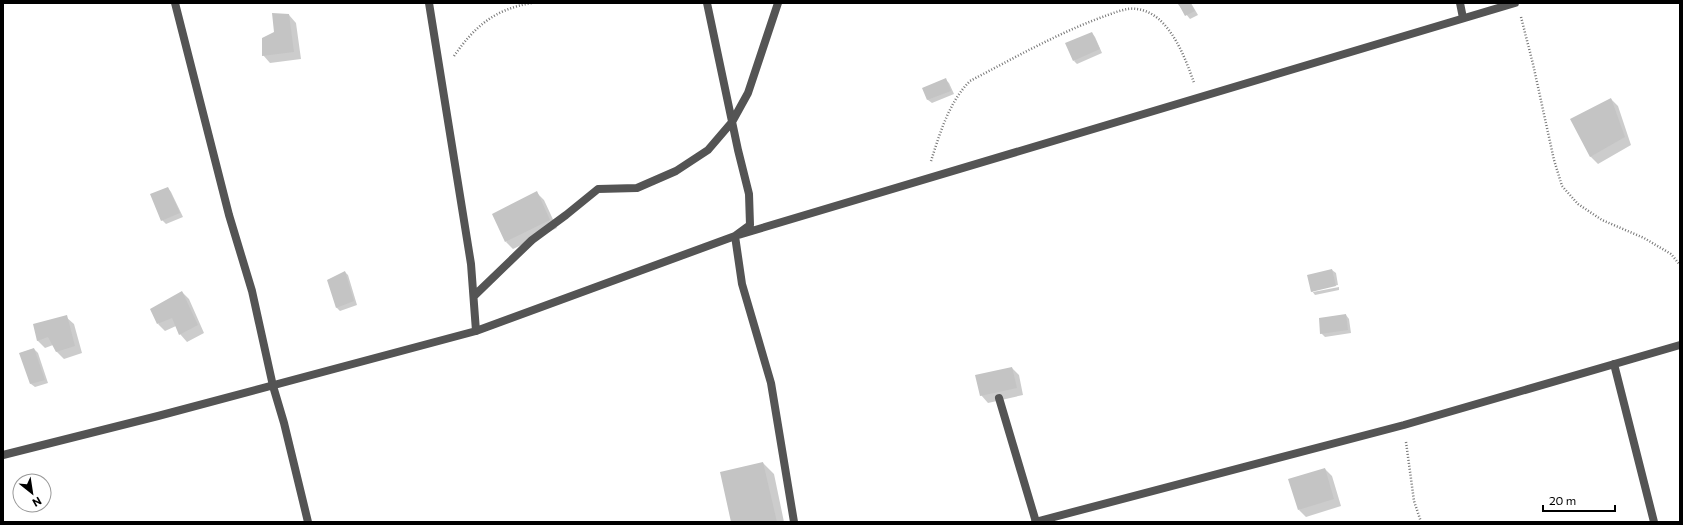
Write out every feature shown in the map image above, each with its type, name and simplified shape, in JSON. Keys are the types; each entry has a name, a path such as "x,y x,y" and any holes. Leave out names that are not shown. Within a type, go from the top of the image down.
{"street":[{"path":"175,3 229,215 252,291 273,386 284,423 308,522"},
{"path":"429,3 470,256 476,331"},
{"path":"707,3 749,194 750,225 735,236"},
{"path":"474,296 532,240 598,189 637,188 676,171 708,150 732,122 748,93 778,3"},
{"path":"1460,3 1463,18"},
{"path":"3,455 273,386 476,331 735,236 1515,3"},
{"path":"735,236 742,284 771,383 794,522"},
{"path":"999,398 1035,522 1404,425 1680,344"},
{"path":"1614,364 1654,522"}],"path":[{"path":"440,74 460,48 489,17 499,11 518,5 531,3"},
{"path":"930,164 947,118 960,90 970,81 1041,44 1084,24 1118,11 1137,9 1154,15 1170,30 1185,56 1199,97"},
{"path":"1519,11 1533,64 1554,160 1562,186 1578,204 1602,220 1644,238 1671,254 1680,265"},
{"path":"1404,425 1411,482 1420,522"}],"building":[{"path":"1178,3 1190,3 1195,11 1185,16"},
{"path":"272,13 289,14 294,52 262,56 262,38 274,32"},
{"path":"1092,32 1100,49 1073,61 1065,43"},
{"path":"946,78 951,91 927,100 922,88"},
{"path":"1611,98 1625,137 1590,157 1570,119"},
{"path":"168,187 180,213 161,221 150,194"},
{"path":"537,191 550,220 505,242 492,214"},
{"path":"1332,269 1336,286 1311,292 1307,275"},
{"path":"345,271 354,301 336,308 327,280"},
{"path":"182,291 198,325 179,335 172,318 157,324 150,309"},
{"path":"1346,314 1348,330 1320,334 1319,318"},
{"path":"67,315 75,346 56,352 48,337 37,341 33,324"},
{"path":"34,348 45,380 30,384 19,353"},
{"path":"1012,367 1017,388 980,396 975,375"},
{"path":"763,462 777,522 731,522 720,472"},
{"path":"1325,468 1334,499 1298,510 1288,479"}]}
